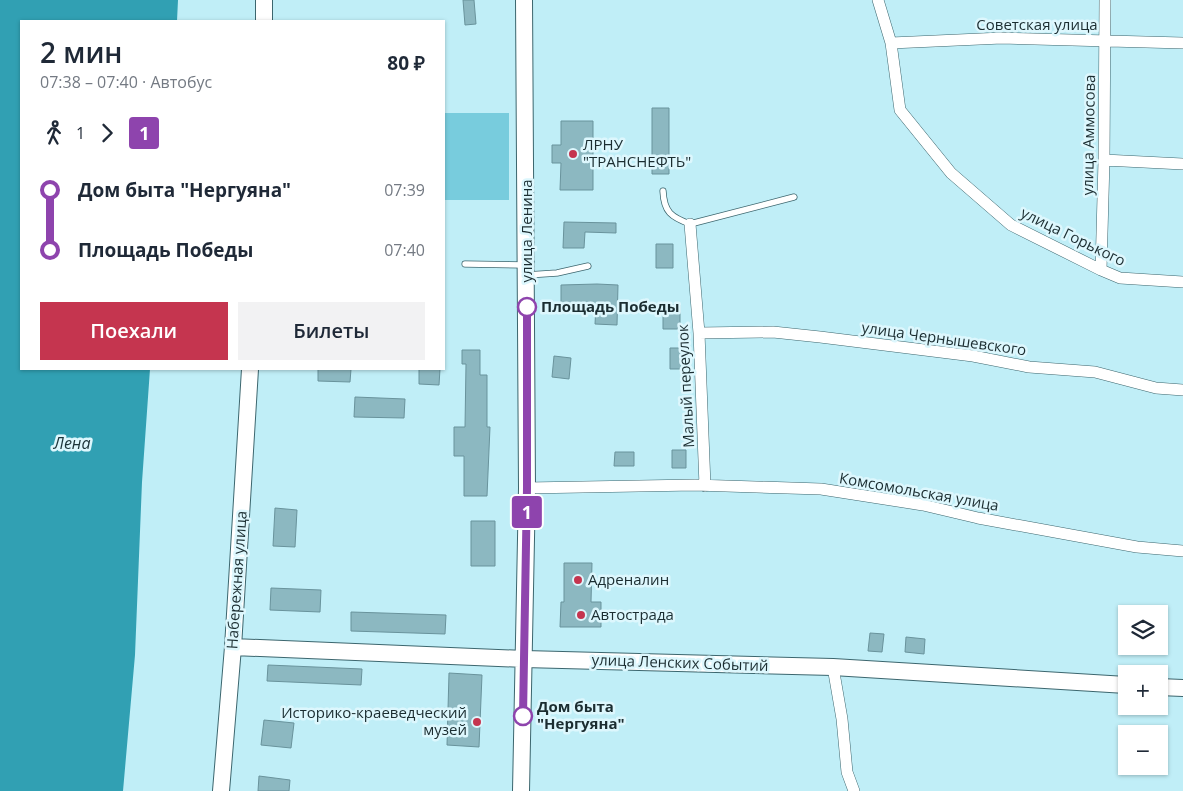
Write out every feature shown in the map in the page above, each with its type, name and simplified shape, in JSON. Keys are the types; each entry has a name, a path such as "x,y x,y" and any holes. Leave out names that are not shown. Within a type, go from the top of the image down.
{"street":[{"path":"264,0 264,20"},
{"name":"улица Ленина","path":"521,791 527,488 524,0"},
{"name":"улица Горького","path":"878,0 891,43 900,110 951,173 1011,225 1101,270 1120,278 1183,282"},
{"name":"улица Аммосова","path":"1101,270 1106,40 1105,0"},
{"name":"Советская улица","path":"891,43 1002,38 1183,42"},
{"path":"1104,160 1183,164"},
{"name":"Малый переулок","path":"690,224 699,333 705,486"},
{"name":"улица Чернышевского","path":"699,333 773,332 820,337 973,356 1029,367 1095,372 1156,388 1183,390"},
{"name":"Набережная улица","path":"221,791 233,646 250,370"},
{"name":"Комсомольская улица","path":"527,488 705,486 821,489 923,504 978,518 1137,547 1183,551"},
{"name":"улица Ленских Событий","path":"233,646 524,659 833,667 1118,685"},
{"path":"833,667 842,718 847,772 854,791"},
{"path":"1168,687 1183,688"}],"lane":[{"path":"663,191 664,202 670,214 676,219 690,224 794,197"},
{"path":"465,264 557,273 588,266"}],"shaded area":[{"path":"445,113 509,113 509,200 445,200"}],"water":[{"name":"Лена","path":"0,0 178,0 177,20 20,20 20,370 150,370 142,482 135,655 123,791 0,791"}],"building":[{"path":"463,0 474,0 476,24 465,25"},
{"path":"652,108 669,108 669,174 652,174"},
{"name":"ЛРНУ \"ТРАНСНЕФТЬ\"","path":"561,121 593,121 593,190 560,190 561,163 552,163 552,145 561,145"},
{"path":"564,222 616,223 616,233 585,232 584,248 563,248"},
{"path":"656,244 673,244 673,268 656,268"},
{"path":"561,285 618,285 617,325 595,324 596,306 561,306"},
{"path":"663,305 680,305 680,329 663,329"},
{"path":"670,348 684,348 684,369 670,369"},
{"path":"462,350 480,350 480,375 487,375 487,427 490,427 487,496 464,496 464,456 454,456 454,427 465,427 466,364 462,364"},
{"path":"554,356 571,358 569,379 552,377"},
{"path":"318,370 351,370 350,382 318,381"},
{"path":"419,370 440,370 439,385 419,384"},
{"path":"355,397 405,399 404,418 354,417"},
{"path":"672,450 686,450 686,468 672,468"},
{"path":"615,452 634,452 634,466 614,466"},
{"path":"275,508 297,510 295,547 273,546"},
{"path":"471,521 495,521 495,566 471,566"},
{"path":"564,563 592,563 591,602 601,602 601,627 560,627 561,602 564,602"},
{"path":"271,588 321,590 320,612 270,610"},
{"path":"351,612 446,615 445,634 351,631"},
{"path":"870,633 884,634 882,652 868,651"},
{"path":"906,637 925,639 924,654 905,652"},
{"path":"268,665 362,669 361,685 267,681"},
{"path":"449,673 482,675 479,747 447,745"},
{"path":"264,720 294,723 291,748 261,745"},
{"path":"259,776 290,780 289,791 258,791"}],"bus line":[{"name":"1","path":"523,716 527,488 527,307"}],"place":[{"name":"ЛРНУ \"ТРАНСНЕФТЬ\"","path":"573,154"},
{"name":"Площадь Победы","path":"527,307"},
{"name":"Адреналин","path":"578,580"},
{"name":"Автострада","path":"581,615"},
{"name":"Дом быта \"Нергуяна\"","path":"523,716"},
{"name":"Историко-краеведческий музей","path":"477,722"}]}
